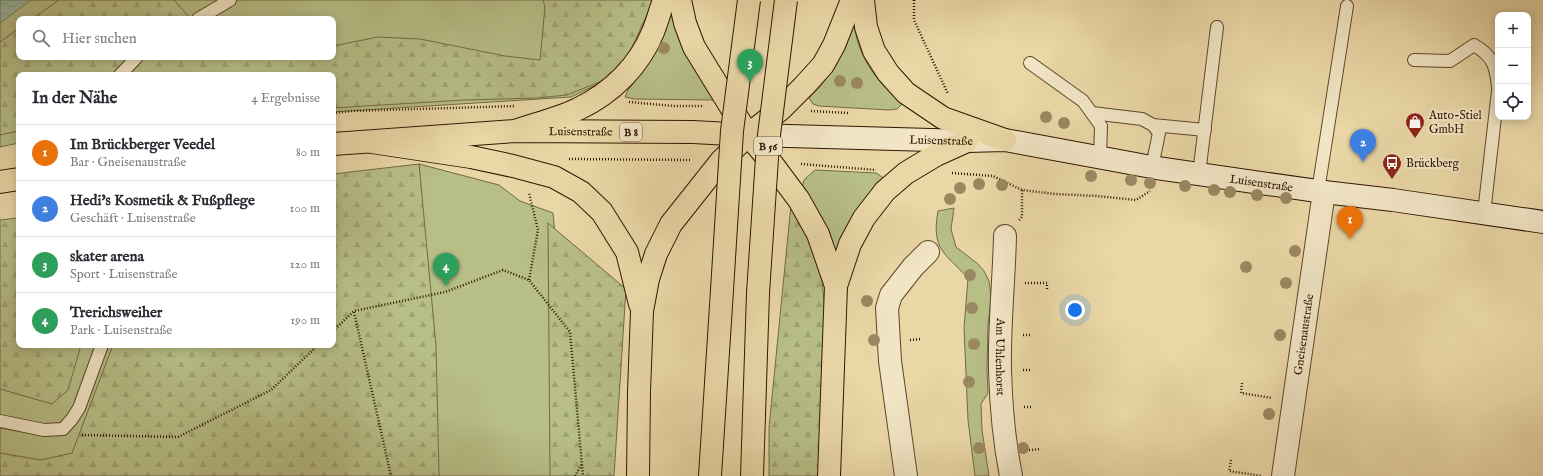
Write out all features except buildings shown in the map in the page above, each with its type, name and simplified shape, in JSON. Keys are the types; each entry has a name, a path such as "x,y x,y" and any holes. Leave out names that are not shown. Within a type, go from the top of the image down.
{"main road":[{"path":"514,130 578,109 612,89 631,69 653,33 664,0"},
{"path":"680,0 685,23 694,47 748,135 770,161 799,200 818,234 836,286"},
{"path":"710,476 732,130 749,0"},
{"name":"B 56","path":"752,476 758,293 768,143 786,0"},
{"path":"638,476 642,311 648,279 656,254 671,224 721,161 748,135 781,109 823,64 834,45 852,0"},
{"path":"863,0 866,27 874,51 888,72 906,93 943,118 1005,140"},
{"name":"Luisenstraße","path":"336,144 514,130 693,132 967,141 1005,140 1152,167 1543,222"},
{"path":"829,476 836,286 850,244 864,218 885,191 906,173 936,155 967,141"},
{"path":"372,142 471,157 513,166 554,177 581,192 602,212 627,252 642,311"},
{"path":"0,182 16,179"},
{"name":"Gneisenaustraße","path":"1283,476 1321,191"},
{"name":"Am Uhlenhorst","path":"1005,236 1000,369 1002,408 1011,476"},
{"path":"906,476 890,361 887,308 891,295 913,266 928,252"}],"lane":[{"path":"203,16 230,0"},
{"path":"1321,191 1346,6"},
{"path":"1199,174 1217,27"},
{"path":"1414,60 1450,62 1474,45 1485,51 1492,59 1498,84"},
{"path":"123,72 134,60"},
{"path":"1030,63 1083,101 1092,113 1101,126 1100,157"},
{"path":"1092,113 1142,119 1153,125 1205,130"},
{"path":"1484,213 1495,117"},
{"path":"1152,167 1159,133 1153,125"},
{"path":"0,421 44,430 62,429 72,419 79,408 101,348"}],"path":[{"path":"914,0 914,20 950,99 943,118"},
{"path":"562,159 721,161"},
{"path":"770,161 906,173"},
{"path":"944,173 992,176 1022,190 1055,194 1136,200 1150,191"},
{"path":"528,186 538,230 529,280"},
{"path":"1005,236 1022,217 1022,190"},
{"path":"336,328 354,311 444,292 503,270 529,280 570,332 583,476"},
{"path":"1004,282 1047,283 1047,291"},
{"path":"354,311 391,476"},
{"path":"62,429 84,435 178,437 271,390 315,348"},
{"path":"1242,383 1241,393 1294,401"},
{"path":"1231,460 1229,471 1263,476"},
{"path":"576,476 582,463"}],"green space":[{"path":"0,0 665,0 642,48 612,77 571,97 336,112 336,72 16,72 16,144 0,147"},
{"path":"59,0 174,0 188,16 36,16"},
{"path":"543,0 654,0 623,64 609,78 567,95 537,98 464,100 336,108 336,72 16,72 16,132 0,135 0,42 16,30 16,60 336,60 336,45 378,37 420,39 505,56 540,60 545,7"},
{"path":"670,5 714,100 634,99 625,97 628,90 643,70"},
{"path":"854,21 859,45 870,67 885,87 903,103 897,109 889,110 819,106 813,104 809,98 820,87 837,64"},
{"path":"419,164 499,185 520,201 553,213 578,476 0,476 0,227 16,326 16,348 336,348 336,339 420,176"},
{"path":"419,164 436,346 439,476 0,476 0,453 41,460 72,453 112,348 336,348 336,174"},
{"path":"815,170 876,173 885,179 836,262 802,188 804,180"},
{"path":"791,205 805,227 821,270 825,331 819,476 769,476 769,428"},
{"path":"954,208 951,229 956,247 978,264 984,271 989,281 990,288 991,299 988,325 987,371 988,393 981,404 982,430 989,476 975,476 968,420 964,328 968,278 942,250 938,243 936,234 938,211"},
{"path":"16,218 16,348 80,348 68,390 52,404 0,389 0,220"},
{"path":"548,223 626,289 614,476 550,476"}],"water":[{"path":"0,0 31,0 0,23"}],"place":[{"name":"skater arena","path":"750,82"},
{"name":"Auto-Stiel GmbH","path":"1415,139"},
{"name":"Hedi's Kosmetik & Fußpflege","path":"1363,162"},
{"name":"Brückberg","path":"1392,180"},
{"name":"Im Brückberger Veedel","path":"1350,239"},
{"name":"Trerichsweiher","path":"446,286"}]}
